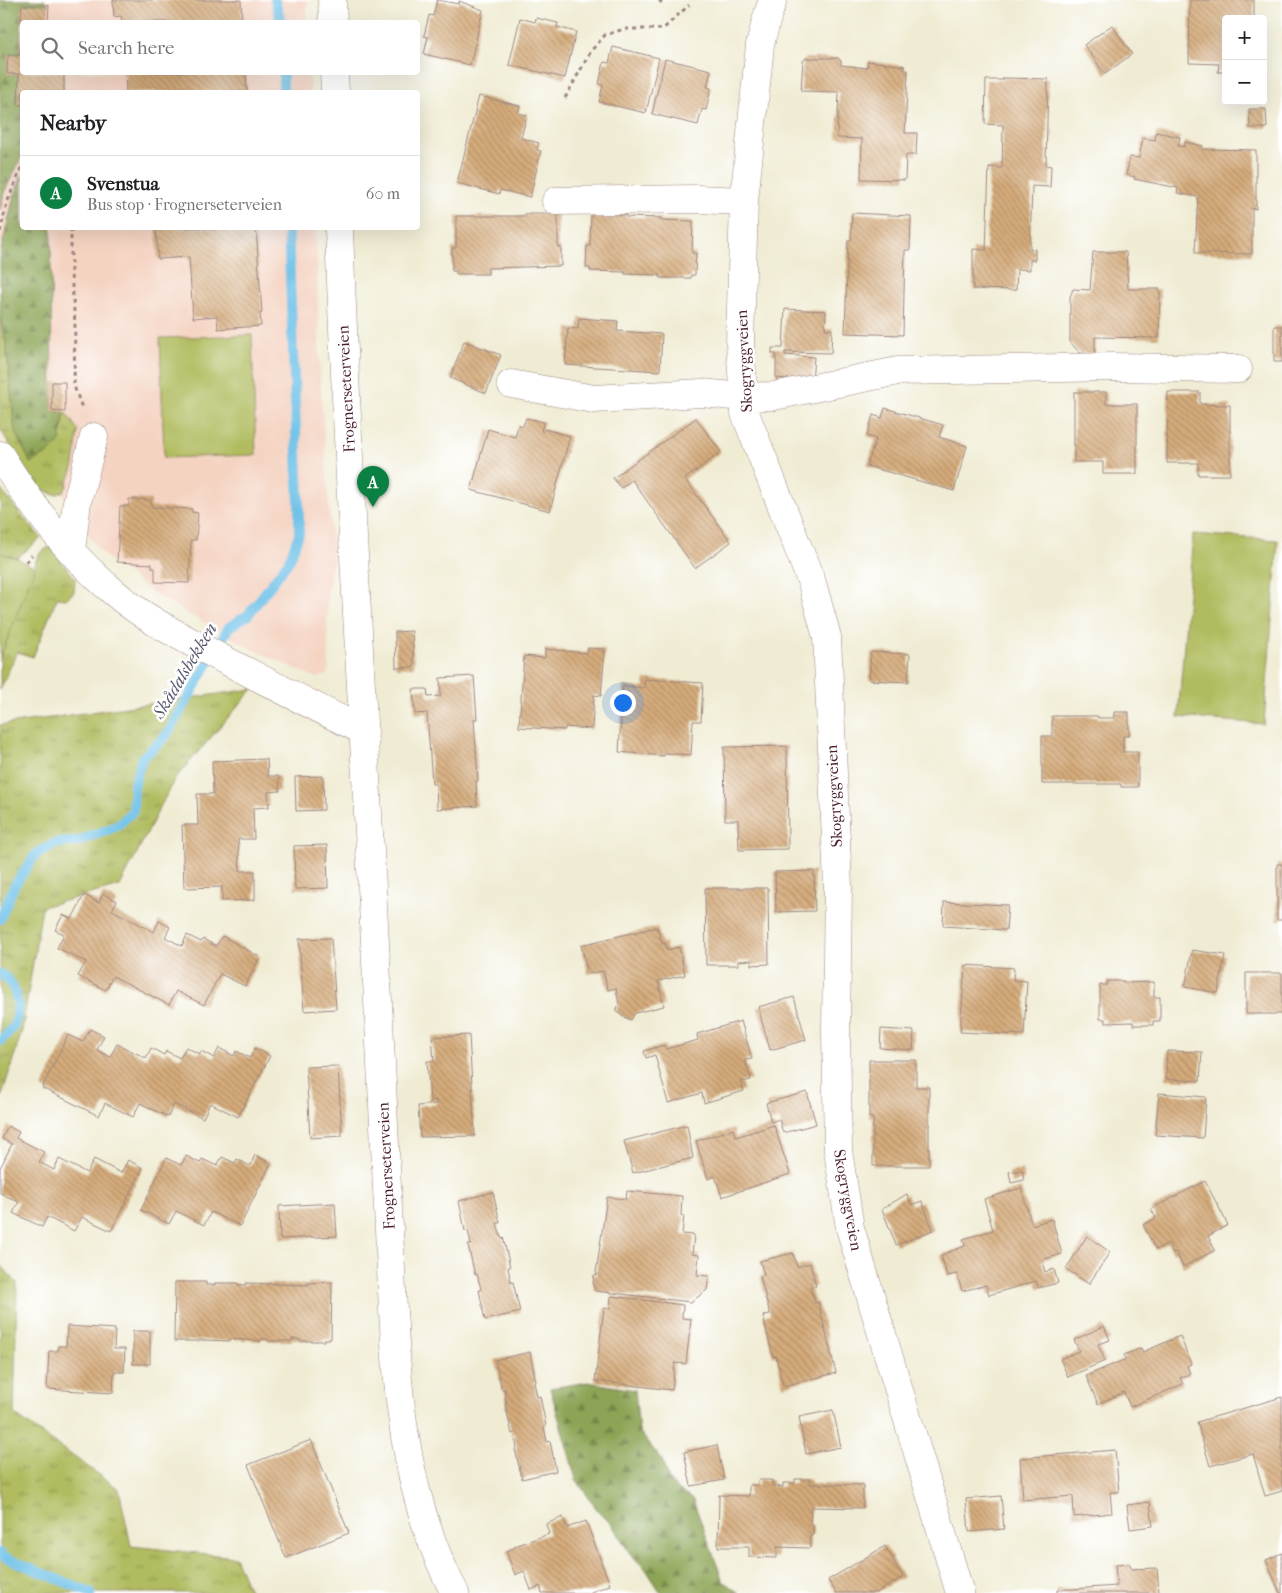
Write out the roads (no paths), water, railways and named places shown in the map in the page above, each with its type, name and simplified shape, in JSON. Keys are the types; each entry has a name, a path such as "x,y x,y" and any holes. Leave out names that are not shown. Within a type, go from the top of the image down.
{"street":[{"path":"332,0 333,20"},
{"name":"Skogryggveien","path":"773,0 760,45 744,201 740,344 743,397 745,413 812,583 827,637 838,886 836,1030 838,1151 850,1228 960,1593"},
{"path":"334,75 335,90"},
{"path":"556,201 744,201"},
{"name":"Frognerseterveien","path":"339,230 345,404 400,1410 412,1478 424,1521 436,1555 455,1593"},
{"path":"510,384 594,399 702,393 743,397 774,396 898,371 1112,367 1238,369"},
{"path":"71,550 77,502 94,437"},
{"path":"0,456 17,483 60,538 116,595 183,638 364,731"}],"waterway":[{"name":"Skådalsbekken","path":"275,0 280,20"},
{"name":"Skådalsbekken","path":"283,75 283,90"},
{"name":"Skådalsbekken","path":"0,919 14,886 36,854 56,843 76,842 117,826 133,811 134,785 142,758 166,736 229,627 248,615 289,561 299,534 299,502 288,230"},
{"name":"Skådalsbekken","path":"0,974 10,982 17,1002 17,1017 14,1025 0,1041"},
{"name":"Skådalsbekken","path":"0,1553 4,1557 91,1593"}],"place":[{"name":"Svenstua","path":"373,507"}]}
